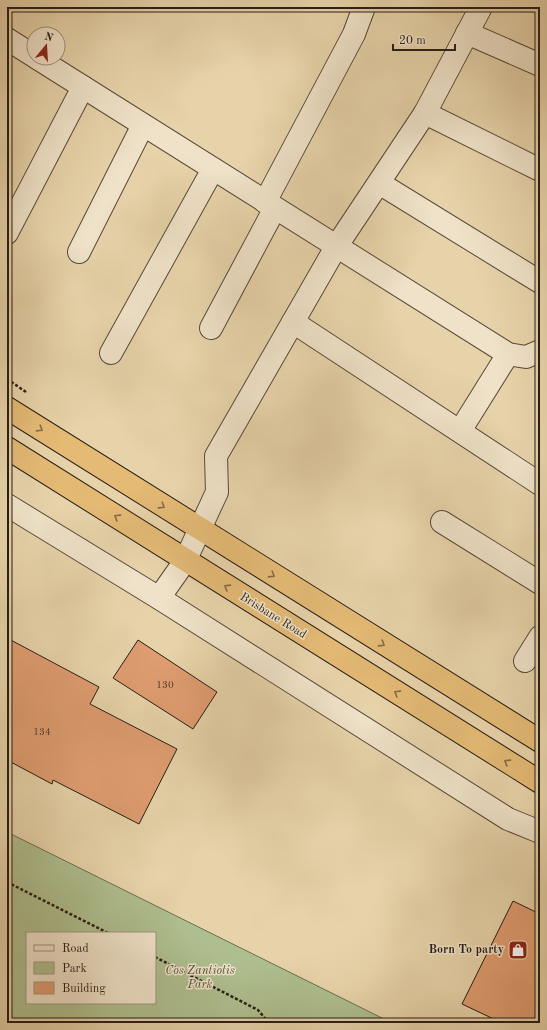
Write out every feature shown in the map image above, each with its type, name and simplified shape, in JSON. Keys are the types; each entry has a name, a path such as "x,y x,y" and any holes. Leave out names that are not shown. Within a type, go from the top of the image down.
{"highway":[{"path":"7,408 199,530 540,741"},
{"name":"Brisbane Road","path":"7,448 540,782"}],"street":[{"path":"212,328 270,205 354,34 364,7"},
{"path":"159,598 185,560 217,492 216,456 336,247 425,112 481,7"},
{"path":"467,33 540,65"},
{"path":"7,39 26,51"},
{"path":"50,66 508,354 526,358 540,350"},
{"path":"7,232 83,87"},
{"path":"425,112 540,170"},
{"path":"79,252 143,125"},
{"path":"111,353 213,169"},
{"path":"379,183 540,282"},
{"path":"293,322 540,484"},
{"path":"460,431 508,354"},
{"path":"7,505 159,598 508,819 540,832"},
{"path":"442,522 540,583"},
{"path":"525,661 540,637"}],"path":[{"path":"7,882 106,932"},
{"path":"156,958 258,1010 269,1023"}],"green space":[{"name":"Cos Zantiotis Park","path":"7,832 392,1023 7,1023"}],"building":[{"path":"7,638 99,687 90,704 177,749 139,824 53,780 52,784 7,760"},
{"path":"138,640 217,692 193,729 113,678"},
{"path":"513,901 540,914 540,1023 502,1023 462,1004"}],"place":[{"name":"Born To party","path":"518,950"}]}
